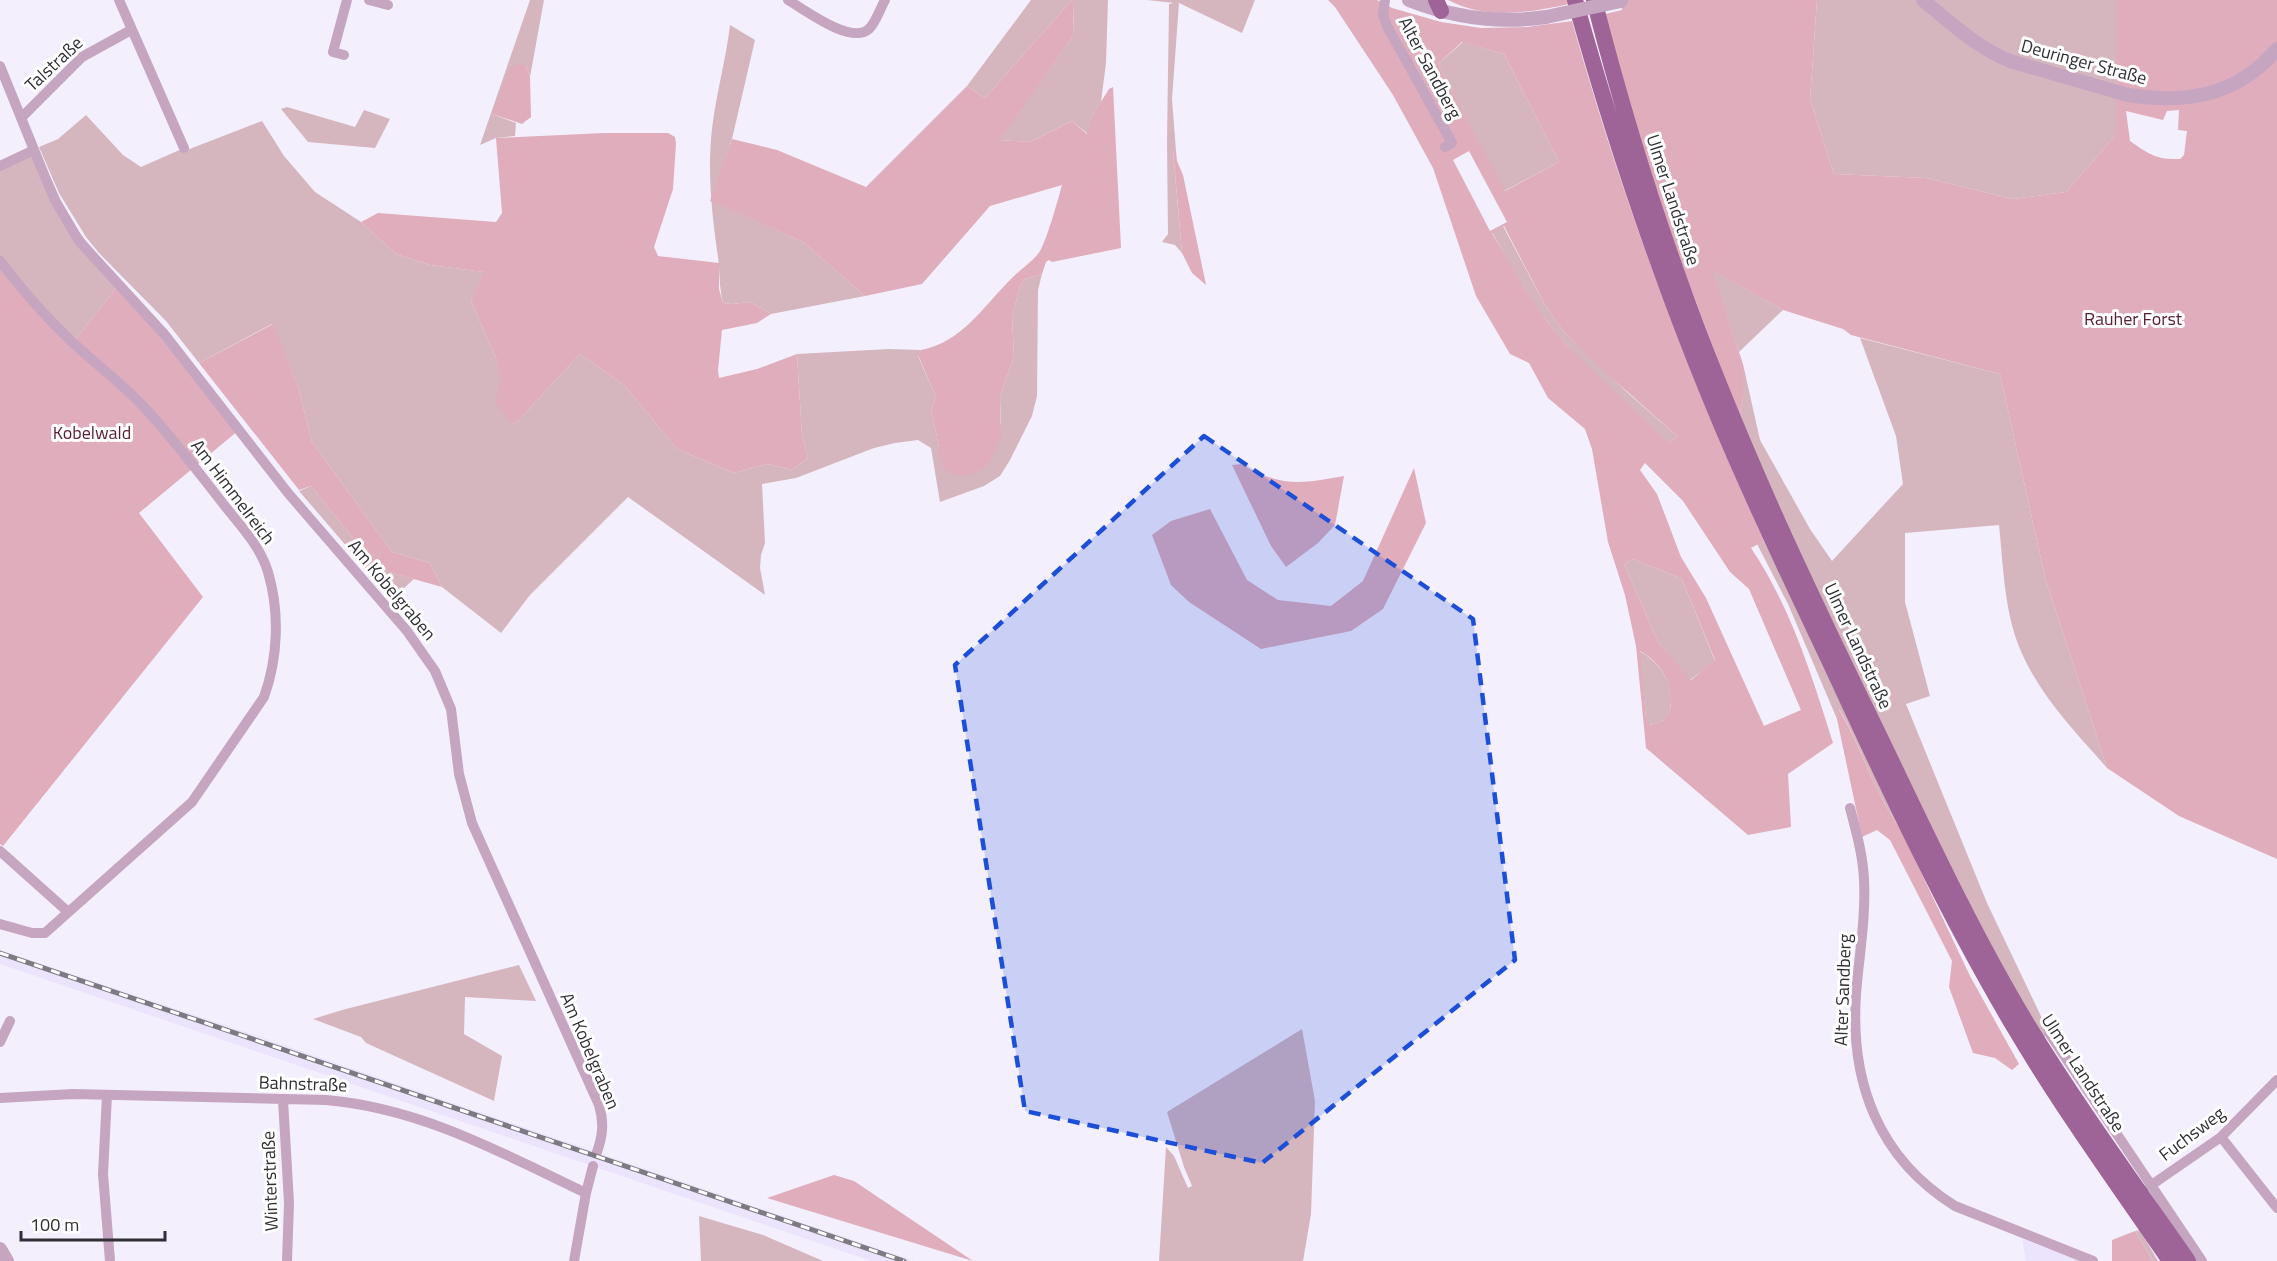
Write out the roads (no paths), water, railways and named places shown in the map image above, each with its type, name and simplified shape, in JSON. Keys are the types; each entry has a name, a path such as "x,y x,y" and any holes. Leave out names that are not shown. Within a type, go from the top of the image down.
{"main road":[{"name":"Ulmer Landstraße","path":"1575,0 1627,175 1688,343 1741,472 1911,835 1990,986 2049,1084 2170,1261"},
{"name":"Ulmer Landstraße","path":"1594,0 1642,171 1700,337 1754,466 1848,671 2001,979 2061,1077 2188,1261"}],"street":[{"path":"118,0 184,148"},
{"path":"344,55 333,52 347,0"},
{"path":"369,0 388,5"},
{"path":"788,0 847,33 859,34 868,30 885,0"},
{"name":"Alter Sandberg","path":"1385,0 1383,15 1387,27 1452,143 1445,147"},
{"path":"1409,0 1438,5 1460,16 1493,20 1546,17 1624,1"},
{"name":"Deuringer Straße","path":"1923,0 1969,38 1993,54 2128,95 2146,98 2174,99 2210,94 2247,76 2277,50"},
{"name":"Talstraße","path":"0,66 21,118 82,57 131,30"},
{"name":"Am Kobelgraben","path":"21,118 56,202 79,241 165,335 288,493 407,631 435,671 451,709 459,774 472,823 599,1105 603,1134 597,1152"},
{"path":"0,166 34,150"},
{"name":"Am Himmelreich","path":"0,261 53,324 144,407 195,467 256,546 268,572 276,636 271,677 260,705 192,802 67,911 49,931 42,934 0,924"},
{"name":"Alter Sandberg","path":"1850,808 1862,860 1864,881 1856,997 1857,1055 1866,1095 1881,1130 1905,1163 1937,1195 1963,1211 2093,1261"},
{"path":"0,851 67,911"},
{"path":"0,1042 10,1021"},
{"path":"2049,1033 2202,1261"},
{"name":"Fuchsweg","path":"2150,1186 2221,1137 2277,1080"},
{"name":"Bahnstraße","path":"0,1098 52,1094 326,1100 362,1104 423,1119 471,1137 586,1193"},
{"path":"107,1095 103,1174 110,1261"},
{"name":"Winterstraße","path":"283,1100 289,1203 287,1261"},
{"path":"2221,1137 2277,1208"},
{"path":"574,1261 593,1166"},
{"path":"0,1249 7,1261"}],"railway":[{"path":"0,953 904,1261"}],"park label":[{"name":"Rauher Forst","path":"2133,319"},
{"name":"Kobelwald","path":"92,433"}]}
